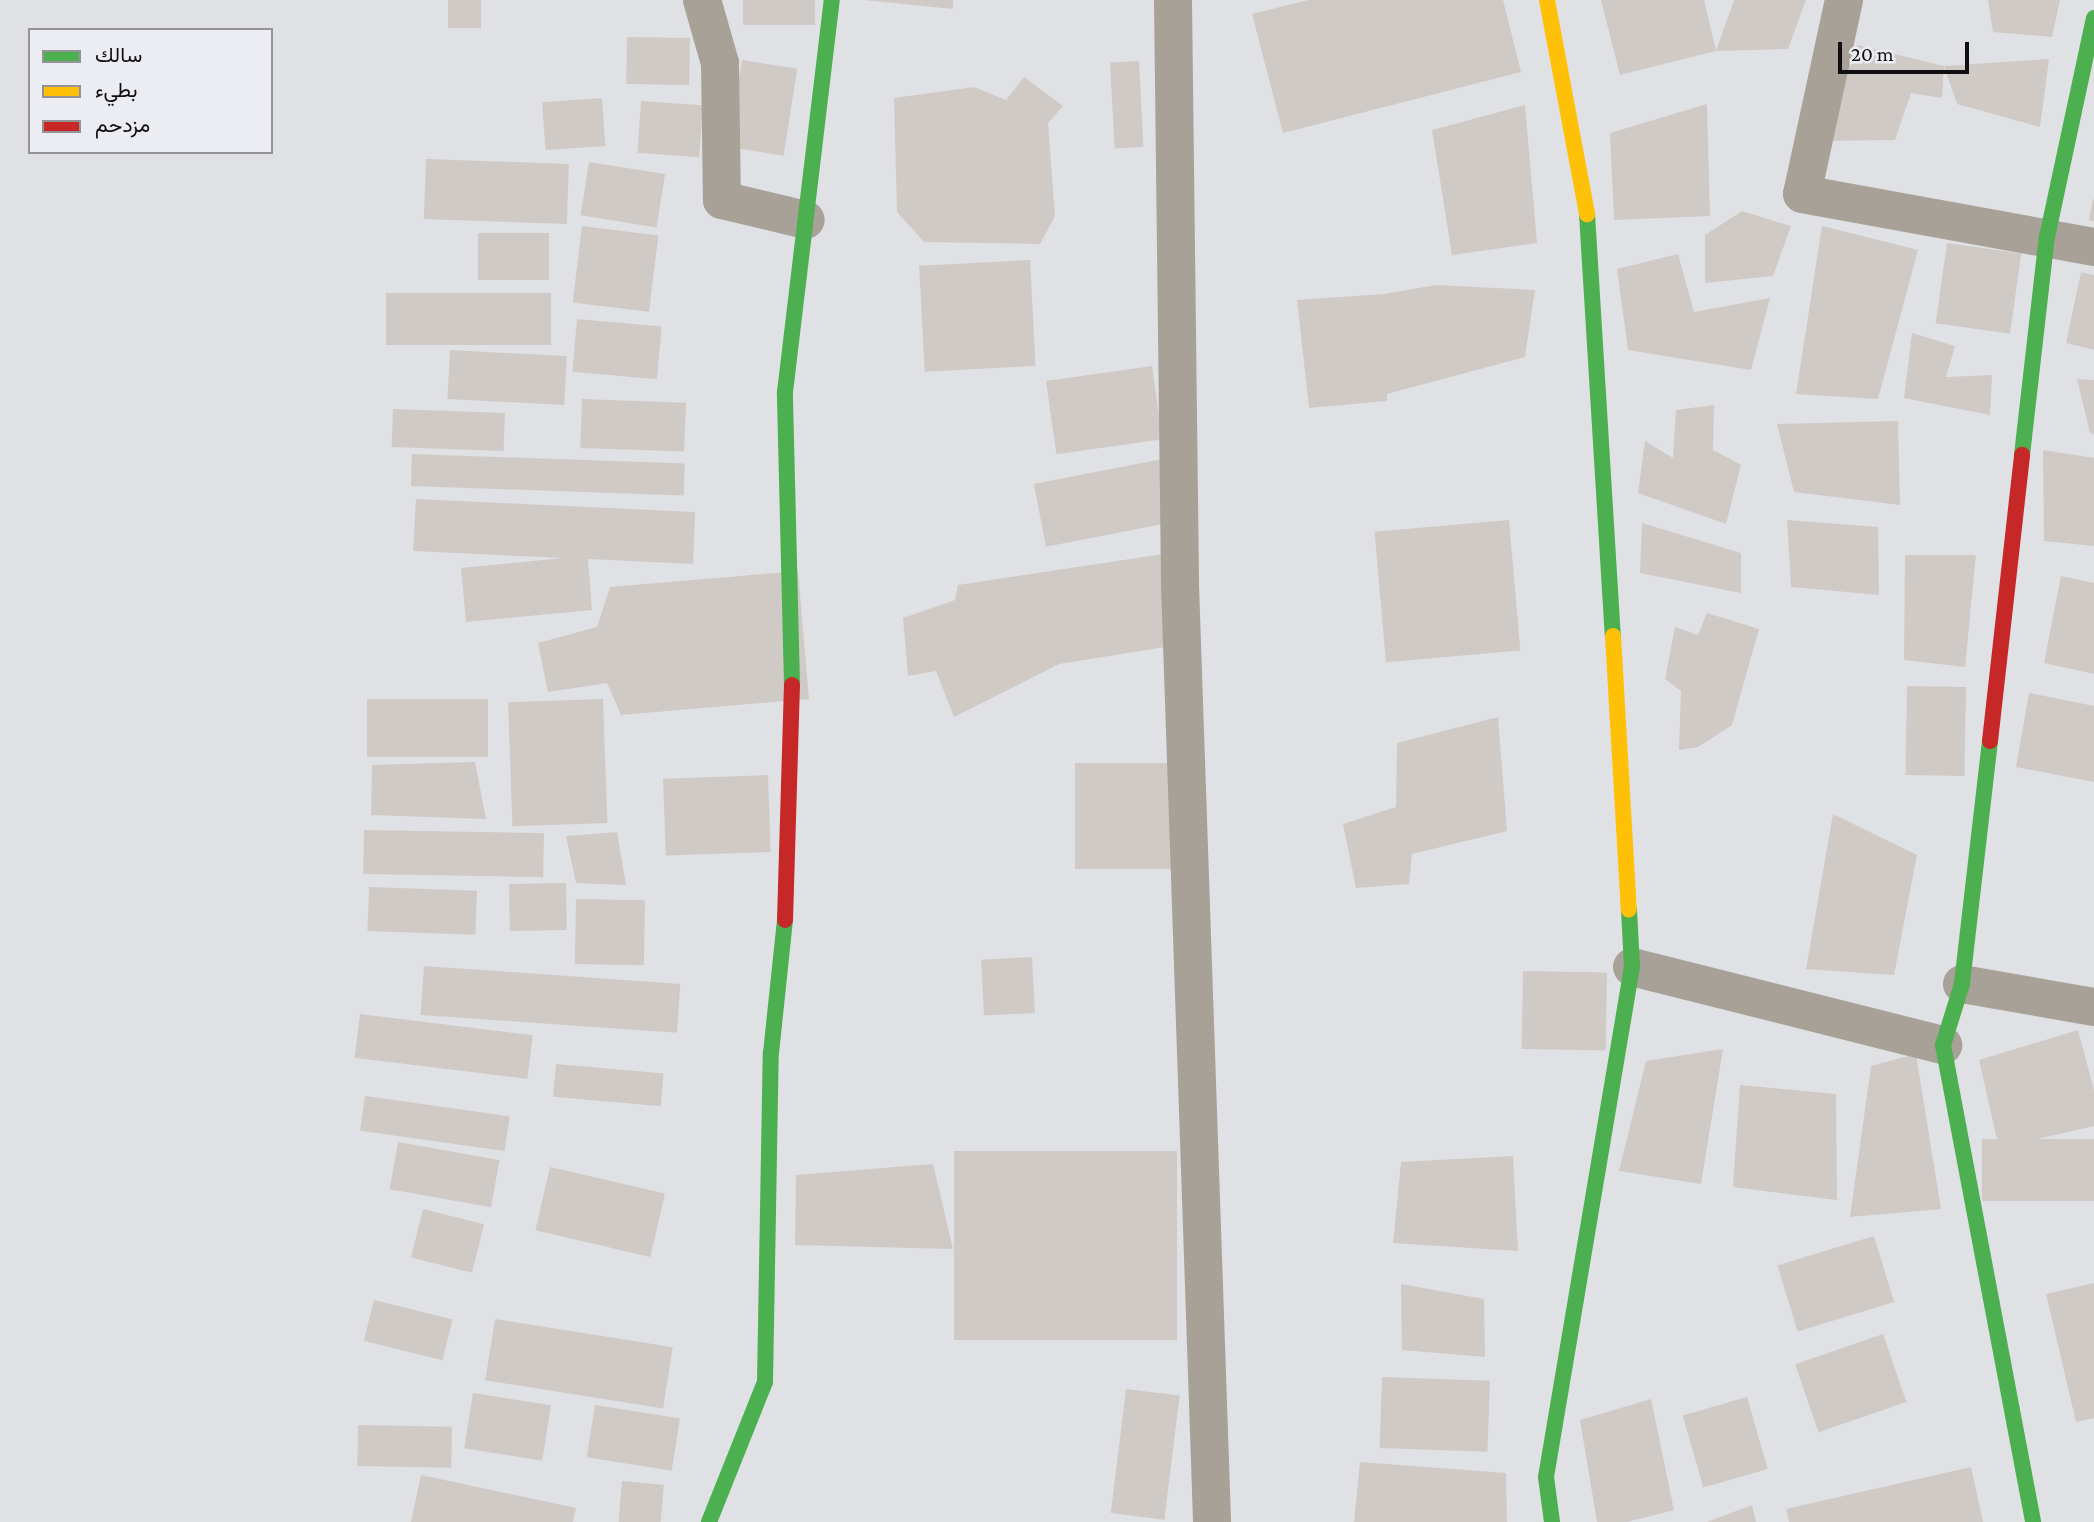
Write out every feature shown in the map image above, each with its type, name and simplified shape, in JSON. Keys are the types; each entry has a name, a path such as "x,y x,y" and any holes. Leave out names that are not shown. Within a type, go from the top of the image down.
{"street":[{"path":"702,0 720,63 722,200 807,220"},
{"path":"709,1522 765,1381 771,1054 785,935 792,680 785,392 832,0"},
{"path":"1173,0 1180,585 1212,1522"},
{"path":"1547,0 1589,223 1632,967 1546,1477 1552,1522"},
{"path":"1844,0 1802,194 2094,247"},
{"path":"2033,1522 1943,1045 1962,984 2047,237 2094,18"},
{"path":"1632,967 1943,1045"},
{"path":"1962,984 2094,1007"}],"building":[{"path":"448,0 481,0 481,28 448,28"},
{"path":"743,0 815,0 815,25 743,25"},
{"path":"864,0 953,0 953,9"},
{"path":"1308,0 1503,0 1521,72 1283,133 1252,14"},
{"path":"1601,0 1704,0 1716,51 1620,75"},
{"path":"1734,0 1806,0 1788,49 1716,51"},
{"path":"1988,0 2060,0 2052,37 1993,32"},
{"path":"627,37 690,38 689,85 626,84"},
{"path":"1857,45 1944,66 1942,98 1911,93 1895,140 1813,141"},
{"path":"2049,59 2040,127 1957,104 1944,66"},
{"path":"742,60 797,69 784,156 728,147"},
{"path":"1139,61 1144,147 1115,148 1110,63"},
{"path":"1024,77 1063,106 1048,123 1055,216 1040,244 924,242 897,212 894,98 974,87 1006,100"},
{"path":"602,98 605,146 545,150 542,102"},
{"path":"641,101 703,105 699,157 637,153"},
{"path":"1707,104 1710,216 1614,220 1610,133"},
{"path":"1525,105 1537,243 1452,255 1432,130"},
{"path":"426,159 569,164 567,224 424,219"},
{"path":"589,162 665,174 657,227 581,215"},
{"path":"2094,200 2094,221 2089,220"},
{"path":"1742,211 1791,226 1773,276 1705,283 1705,235"},
{"path":"582,226 658,235 649,312 573,302"},
{"path":"1822,226 1918,250 1878,399 1796,394"},
{"path":"478,233 549,233 549,280 478,280"},
{"path":"1947,243 2021,253 2010,334 1936,323"},
{"path":"1678,254 1694,312 1770,298 1751,370 1628,350 1617,269"},
{"path":"1030,260 1036,366 925,372 919,266"},
{"path":"2081,272 2094,275 2094,350 2066,343"},
{"path":"1436,285 1535,290 1525,357 1387,394 1387,401 1309,408 1297,300 1384,294"},
{"path":"386,293 551,293 551,345 386,345"},
{"path":"577,319 662,326 657,379 572,372"},
{"path":"1912,333 1955,346 1946,377 1992,375 1990,415 1904,398"},
{"path":"450,350 567,356 564,405 447,399"},
{"path":"1152,366 1162,439 1056,454 1046,381"},
{"path":"2077,379 2094,380 2094,434 2090,433"},
{"path":"582,399 686,403 684,452 580,448"},
{"path":"1714,405 1713,450 1741,465 1726,524 1638,493 1645,441 1673,458 1676,410"},
{"path":"393,409 505,413 504,451 392,447"},
{"path":"1898,421 1900,505 1794,492 1777,424"},
{"path":"2043,450 2094,458 2094,546 2044,541"},
{"path":"412,454 685,464 684,496 411,486"},
{"path":"1183,455 1195,518 1046,547 1034,484"},
{"path":"416,499 695,512 693,564 588,559 592,610 466,622 461,568 563,558 413,551"},
{"path":"1509,520 1520,651 1386,662 1375,532"},
{"path":"1787,520 1878,527 1879,595 1791,587"},
{"path":"1642,523 1741,553 1741,593 1640,573"},
{"path":"1170,553 1178,645 1059,664 954,717 936,671 908,676 903,618 955,600 958,585"},
{"path":"1905,555 1976,555 1965,667 1904,660"},
{"path":"798,571 809,699 621,715 607,683 548,692 538,643 597,627 610,587"},
{"path":"2061,576 2094,583 2094,674 2044,663"},
{"path":"1707,613 1759,629 1732,725 1698,747 1679,750 1681,691 1665,679 1675,627 1698,635"},
{"path":"1907,686 1966,687 1964,776 1905,775"},
{"path":"2029,693 2094,706 2094,782 2016,767"},
{"path":"367,699 488,699 488,757 367,757"},
{"path":"603,699 607,823 512,826 508,702"},
{"path":"1498,717 1507,831 1412,854 1409,884 1356,888 1343,824 1396,807 1397,743"},
{"path":"475,762 486,819 371,815 372,765"},
{"path":"1075,763 1180,763 1180,869 1075,869"},
{"path":"768,775 771,852 666,856 663,779"},
{"path":"1833,814 1917,855 1894,975 1806,969"},
{"path":"364,830 544,833 543,877 363,874"},
{"path":"617,832 626,885 576,883 566,836"},
{"path":"566,883 567,930 510,931 509,884"},
{"path":"369,887 477,891 475,935 367,931"},
{"path":"576,899 645,900 644,965 575,964"},
{"path":"1032,957 1035,1013 984,1016 981,960"},
{"path":"424,966 680,984 677,1033 421,1015"},
{"path":"1523,971 1607,972 1606,1050 1522,1049"},
{"path":"360,1014 533,1035 527,1079 355,1058"},
{"path":"2078,1030 2094,1090 2094,1126 1999,1148 1979,1060"},
{"path":"1723,1049 1701,1184 1619,1171 1646,1061"},
{"path":"1916,1054 1941,1209 1850,1217 1871,1066"},
{"path":"556,1064 664,1073 661,1106 553,1097"},
{"path":"1740,1085 1836,1094 1837,1200 1733,1187"},
{"path":"365,1096 510,1116 505,1151 360,1131"},
{"path":"1982,1139 2094,1139 2094,1201 1982,1201"},
{"path":"398,1142 499,1160 491,1207 390,1189"},
{"path":"954,1151 1177,1151 1177,1340 954,1340"},
{"path":"1513,1156 1518,1251 1393,1243 1401,1162"},
{"path":"933,1164 953,1249 795,1245 796,1175"},
{"path":"550,1167 665,1194 650,1257 535,1230"},
{"path":"423,1209 484,1224 472,1273 411,1258"},
{"path":"1874,1236 1894,1302 1798,1332 1777,1266"},
{"path":"2094,1283 2094,1418 2076,1422 2046,1294"},
{"path":"1401,1284 1484,1299 1485,1357 1402,1350"},
{"path":"374,1300 453,1320 442,1360 364,1341"},
{"path":"495,1319 673,1347 663,1408 485,1380"},
{"path":"1883,1334 1906,1402 1819,1432 1795,1364"},
{"path":"1382,1377 1490,1381 1487,1452 1380,1448"},
{"path":"1126,1389 1180,1396 1164,1520 1111,1513"},
{"path":"473,1393 551,1405 542,1461 464,1448"},
{"path":"1747,1397 1768,1469 1703,1488 1683,1415"},
{"path":"1651,1399 1674,1510 1627,1522 1597,1522 1580,1420"},
{"path":"595,1405 680,1418 672,1471 587,1457"},
{"path":"358,1425 452,1427 451,1468 357,1466"},
{"path":"1360,1462 1506,1473 1507,1522 1354,1522"},
{"path":"1971,1467 1983,1522 1789,1522 1786,1509"},
{"path":"421,1475 576,1508 573,1522 411,1522"},
{"path":"622,1481 664,1485 661,1522 618,1522"},
{"path":"1752,1505 1756,1522 1707,1522"}],"traffic: fast":[{"path":"792,685 785,392 832,0"},
{"path":"2022,455 2047,237 2094,18"},
{"path":"1587,214 1613,636"},
{"path":"1990,741 1962,984 1943,1045 2033,1522"},
{"path":"1552,1522 1546,1477 1632,967 1629,910"},
{"path":"709,1522 765,1382 771,1053 785,920"}],"traffic: slow":[{"path":"1547,0 1587,214"},
{"path":"1613,636 1629,910"}],"traffic: jam":[{"path":"1990,741 2022,455"},
{"path":"785,920 792,685"}]}
